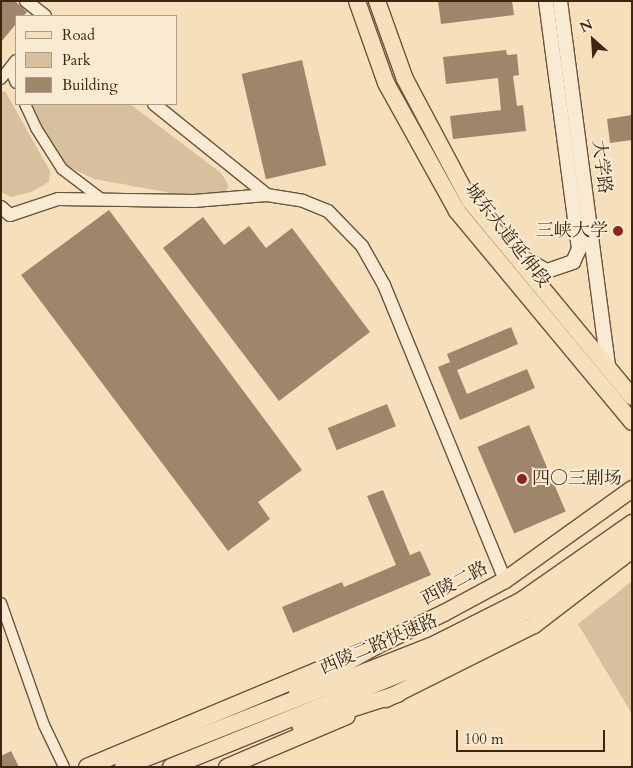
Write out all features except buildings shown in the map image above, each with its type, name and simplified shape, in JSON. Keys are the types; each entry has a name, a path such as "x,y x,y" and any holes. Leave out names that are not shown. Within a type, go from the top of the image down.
{"main road":[{"name":"城东大道延伸段","path":"357,1 386,83 457,211 632,422"},
{"name":"城东大道延伸段","path":"377,1 405,79 470,201 632,397"},
{"name":"大学路","path":"514,252 547,271 573,262 580,249 546,1"},
{"name":"大学路","path":"560,1 608,367"},
{"name":"西陵二路","path":"87,767 376,646 505,580 632,489"},
{"name":"西陵二路快速路","path":"171,767 345,689 522,600 632,523"},
{"name":"西陵二路快速路","path":"123,767 231,724 442,657 516,617 632,538"},
{"path":"227,767 398,694 534,626 632,550"},
{"path":"231,724 376,646"},
{"path":"175,767 398,694"}],"street":[{"path":"26,1 44,15"},
{"path":"1,79 13,64"},
{"path":"13,64 15,77"},
{"path":"25,105 36,128 62,169 100,198"},
{"path":"155,105 267,195"},
{"path":"1,207 10,216 58,199 100,198 194,201 267,195 303,201 328,211 362,246 384,285 505,580"},
{"path":"1,603 44,725 64,767"}],"green space":[{"path":"5,91 50,171 49,182 31,192 11,197 1,192 1,93"},
{"path":"30,105 131,105 221,173 228,184 227,191 193,197 94,179 65,165"},
{"path":"632,581 632,714 578,624"}],"place":[{"name":"三峡大学","path":"618,231"},
{"name":"四〇三剧场","path":"522,479"}]}
